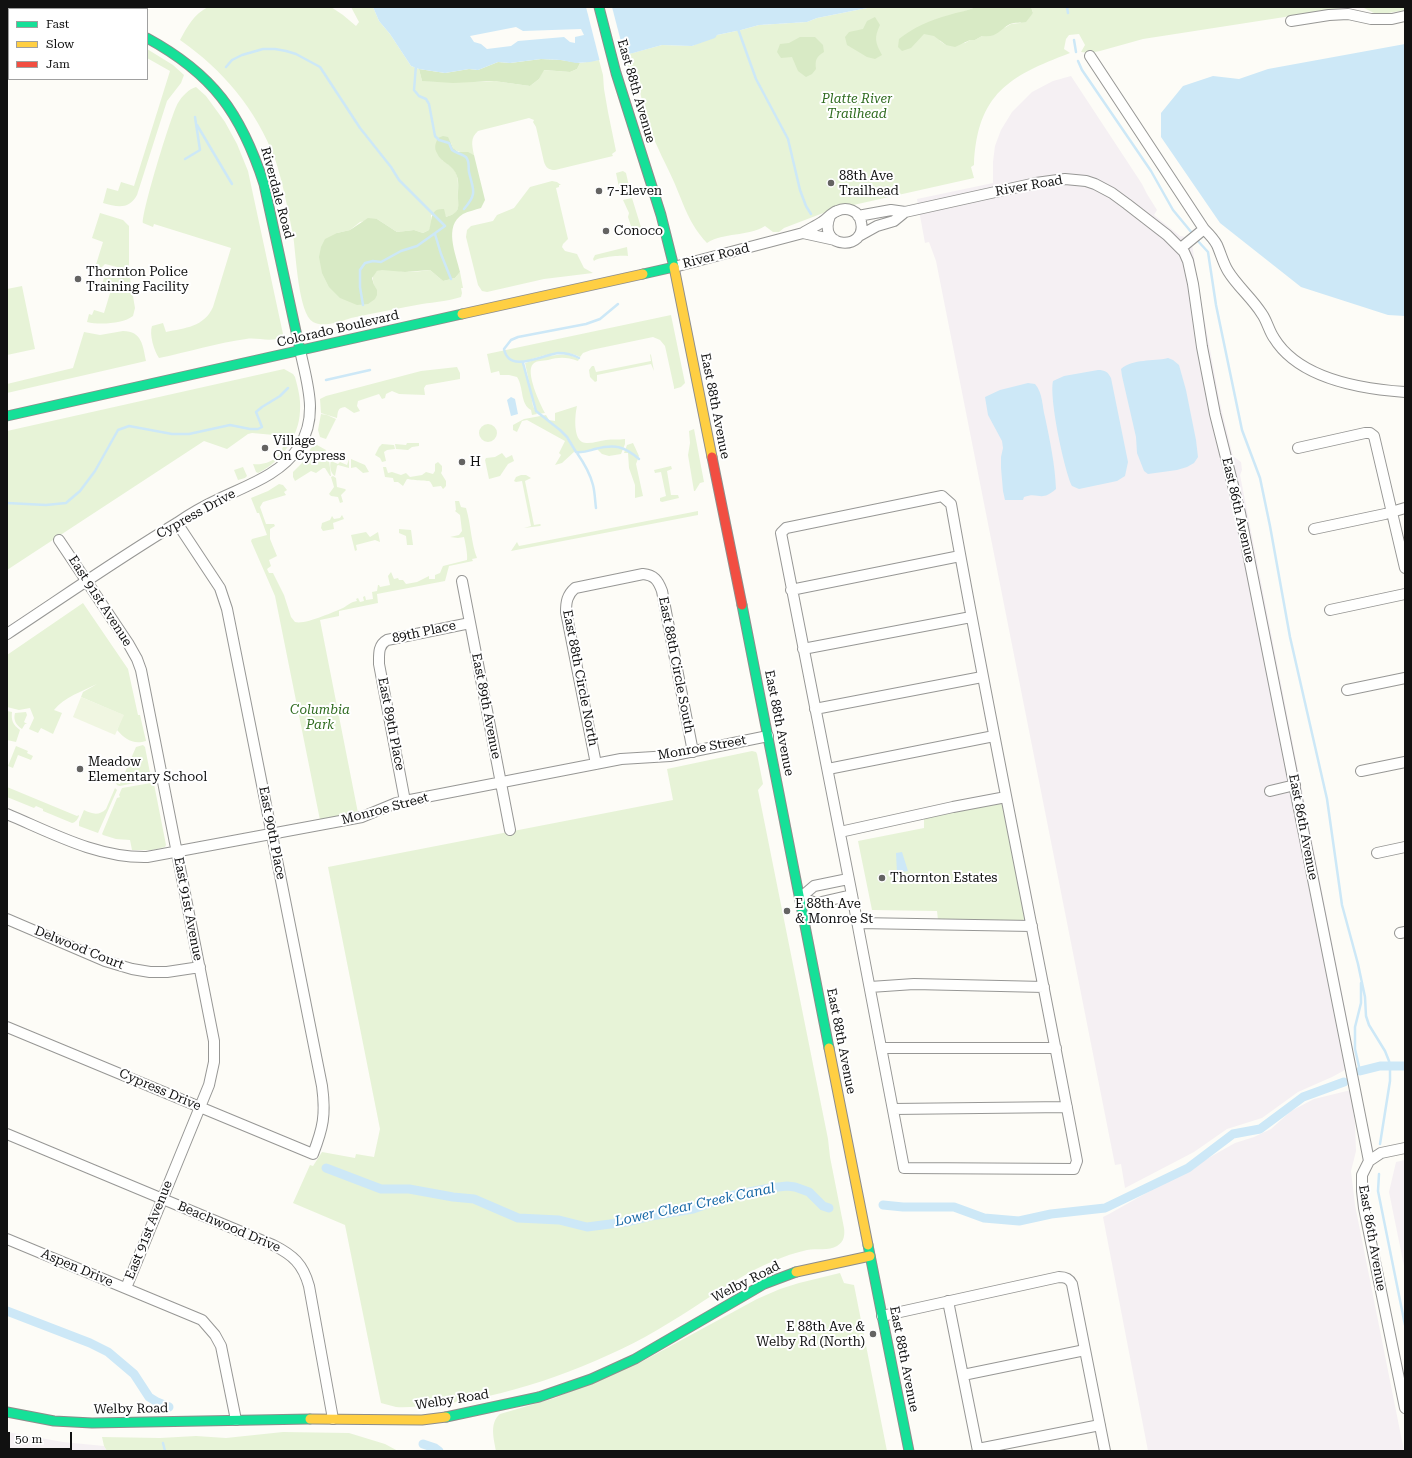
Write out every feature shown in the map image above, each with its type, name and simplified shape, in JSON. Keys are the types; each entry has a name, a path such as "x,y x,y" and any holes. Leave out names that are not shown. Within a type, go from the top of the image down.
{"main road":[{"name":"East 88th Avenue","path":"599,7 616,73 641,156 661,215 674,267 909,1451"},
{"name":"Riverdale Road","path":"148,39 175,54 202,75 220,94 248,137 259,165 264,184 300,350"},
{"name":"Colorado Boulevard","path":"7,416 674,267"},
{"name":"Welby Road","path":"7,1412 54,1421 92,1422 333,1419 422,1420 455,1416 558,1391 591,1379 635,1359 764,1284 795,1272 870,1256"}],"street":[{"path":"1291,21 1348,14 1371,19 1392,19 1405,16"},
{"path":"1090,56 1201,231 1217,244 1228,271 1262,314 1274,339 1291,358 1308,369 1325,377 1358,386 1387,391 1405,392"},
{"name":"River Road","path":"858,216 891,210 906,212 1036,183 1065,179 1095,184 1112,193 1184,245"},
{"path":"849,209 858,216 862,226 859,236 854,240 848,243 841,243 830,235 827,229 828,222 830,216 838,210 849,209"},
{"name":"River Road","path":"859,236 877,226 894,221 906,212"},
{"name":"River Road","path":"674,267 803,233 830,216"},
{"path":"1184,245 1201,231"},
{"name":"River Road","path":"803,233 835,240"},
{"name":"East 86th Avenue","path":"1184,245 1193,284 1201,339 1216,414 1240,513 1369,1161 1362,1175 1362,1191 1405,1408"},
{"name":"Cypress Drive","path":"7,634 177,522 217,499 270,475 283,466 299,447 305,435 311,414 309,393 300,350"},
{"path":"1298,448 1365,433 1370,433 1374,436 1405,568"},
{"path":"942,496 951,504 982,677 1077,1161 1074,1169 904,1168 828,769 791,590 781,533 786,528 942,496"},
{"path":"1314,529 1392,513 1405,508"},
{"name":"East 90th Place","path":"177,522 220,588 227,609 325,1103 322,1130 313,1154"},
{"name":"East 91st Avenue","path":"59,540 132,651 140,670 213,1036 214,1051 212,1072 200,1107 126,1288"},
{"path":"791,590 960,556"},
{"name":"East 88th Circle North","path":"596,764 566,612 566,602 575,588 582,586 643,574 650,574 656,579"},
{"name":"East 88th Circle South","path":"656,579 662,590 693,752"},
{"name":"East 89th Avenue","path":"462,581 510,830"},
{"path":"1330,610 1405,594"},
{"path":"803,649 971,617"},
{"name":"89th Place","path":"381,647 387,640 470,623"},
{"name":"East 89th Place","path":"381,647 379,664 405,801"},
{"path":"815,709 982,677"},
{"path":"1347,690 1405,678"},
{"name":"Monroe Street","path":"7,814 107,854 136,858 153,857 362,817 405,801 621,759 665,757 768,736"},
{"path":"828,769 994,736"},
{"path":"1361,771 1405,762"},
{"path":"1270,791 1295,785"},
{"path":"840,832 1006,797"},
{"path":"1377,853 1405,847"},
{"path":"800,898 814,886 848,879"},
{"path":"800,898 817,903 852,895"},
{"name":"Delwood Court","path":"7,920 105,961 132,969 150,972 167,972 200,967"},
{"path":"858,923 1032,926"},
{"path":"870,987 914,984 1044,987"},
{"name":"Cypress Drive","path":"7,1026 313,1154"},
{"path":"881,1048 1056,1048"},
{"path":"893,1109 1067,1108"},
{"name":"Beachwood Drive","path":"7,1134 162,1198 177,1206 273,1244 290,1254 300,1264 307,1278 333,1419"},
{"path":"1369,1161 1381,1153 1405,1148"},
{"name":"Aspen Drive","path":"7,1239 198,1318 208,1325 216,1335 221,1346 236,1420"},
{"path":"882,1316 1059,1277 1064,1277 1070,1280 1105,1451"},
{"path":"948,1301 978,1450 1100,1425"},
{"path":"962,1375 1085,1350"}],"shaded area":[{"path":"1071,76 1142,184 1157,210 1154,215 1180,236 1187,237 1192,244 1220,403 1233,456 1241,462 1242,470 1240,475 1356,1064 1332,1077 1298,1092 1262,1118 1227,1129 1194,1152 1125,1188 1121,1164 1115,1165 936,261 929,242 925,243 917,199 993,183 995,146 1001,130 1012,112 1032,92 1053,81"},
{"path":"1351,1090 1355,1124 1356,1151 1351,1171 1355,1205 1404,1451 1148,1451 1103,1217 1235,1143 1254,1137 1271,1129 1291,1111 1314,1099"},
{"path":"1405,1160 1405,1271 1389,1192 1396,1162"},
{"path":"7,1432 63,1442 104,1446 107,1451 7,1451"}],"green space":[{"path":"208,7 331,7 356,26 359,22 351,7 373,7 379,21 390,34 411,66 419,69 422,81 494,81 530,86 539,79 543,70 570,72 577,69 580,63 599,60 616,151 612,154 613,156 555,170 549,169 544,162 536,127 533,122 534,120 529,118 478,131 474,136 472,145 474,155 457,151 452,147 451,143 442,160 452,167 457,175 458,210 456,212 446,217 444,213 431,215 432,224 429,230 423,233 414,230 397,232 377,219 360,222 350,230 337,233 374,285 373,277 375,272 383,269 405,272 430,270 443,281 455,278 460,272 463,288 461,288 461,297 378,312 327,324 317,324 308,316 304,307 298,282 293,235 285,197 275,159 267,141 248,107 224,78 210,64 180,40 195,17"},
{"name":"Platte River Trailhead","path":"872,7 976,7 935,20 940,41 946,45 965,43 1011,24 1020,23 1033,13 1031,7 1349,7 1143,39 1089,53 1081,52 1085,45 1079,34 1069,35 1066,39 1064,49 1070,53 1030,70 1014,80 1000,91 990,104 982,121 976,141 974,165 971,167 974,178 831,210 784,228 779,232 773,232 765,226 751,232 721,237 707,243 691,221 656,143 648,123 636,76 630,75 625,55 662,45 692,46 717,35 759,25 807,22 817,18"},
{"path":"976,7 1031,7 1033,13 1026,22 1010,24 995,35 982,36 955,47 946,45 934,36 924,34 911,48 902,51 898,47 899,39 916,27 935,19"},
{"path":"1362,7 1405,7 1405,10 1378,15"},
{"path":"875,17 880,25 876,40 882,55 875,59 867,57 847,45 845,37 849,32 863,29 867,21"},
{"path":"800,37 815,37 823,45 824,52 817,59 816,69 812,74 806,77 798,71 792,57 781,58 777,52 780,44 789,43"},
{"path":"148,50 173,65 184,75 181,83 167,101 137,195 134,200 122,206 103,203 107,188 118,191 121,182 134,186 170,71 148,59"},
{"path":"541,59 580,63 577,69 570,72 544,70 539,79 530,86 494,81 453,83 422,81 419,69 445,73 469,69 478,70 498,62 510,63"},
{"path":"196,87 206,96 225,122 237,144 248,171 283,334 282,337 273,340 250,339 235,341 159,358 152,342 152,326 163,323 166,332 193,326 205,319 213,307 231,248 154,224 153,227 143,223 152,183 175,110 184,95"},
{"path":"443,136 448,137 453,148 458,152 468,152 474,155 485,200 481,208 463,214 457,219 454,226 452,241 460,272 455,278 443,281 430,270 405,272 377,271 372,278 377,290 375,299 368,304 357,305 340,298 329,287 322,273 319,257 321,247 325,239 337,233 350,230 368,218 377,219 397,232 414,230 423,233 429,230 432,215 436,210 444,209 446,217 458,209 457,175 453,169 438,156 435,149 438,138"},
{"path":"623,171 626,173 631,195 621,197 616,173"},
{"path":"552,181 561,185 556,188 568,239 562,247 565,251 577,254 584,268 593,273 544,279 487,292 482,291 478,285 466,237 467,230 471,226 493,221 497,215 514,208 530,187"},
{"path":"632,198 644,237 635,237 632,232 628,217 629,213 623,200"},
{"path":"100,213 123,220 129,226 129,270 105,264 100,269 98,268 97,272 94,271 103,242 92,238"},
{"path":"627,247 628,256 605,257 594,261 593,259 595,255"},
{"path":"129,273 135,308 133,316 123,321 111,323 87,322 89,314 92,315 94,310 104,313 111,290 101,287 104,278"},
{"path":"22,286 35,349 7,355 7,289"},
{"path":"671,315 685,383 681,387 674,389 665,346 660,340 653,337 591,350 583,353 580,357 573,354 558,353 522,362 528,378 533,406 537,414 532,415 531,410 525,404 521,386 517,377 500,375 499,371 491,373 487,354"},
{"path":"123,331 134,334 138,337 142,345 146,361 7,393 7,384 73,368 84,332 100,335"},
{"path":"567,354 579,359 578,361 567,358 556,358 536,362 531,368 534,388 545,413 538,414 535,409 525,363 547,356"},
{"path":"650,354 654,371 651,364 597,375 597,381 595,382 590,377 589,370 592,366 594,366 596,372 651,361"},
{"path":"457,367 460,373 460,379 426,385 424,388 425,395 399,394 392,391 386,394 385,398 382,399 379,394 358,401 357,406 360,411 354,413 345,407 339,409 337,418 321,413 320,399 326,396 421,371"},
{"path":"284,369 293,374 295,377 300,402 299,421 287,448 266,468 258,473 256,472 253,464 264,464 269,462 281,452 284,441 279,440 274,435 248,434 227,449 204,441 7,570 7,431"},
{"path":"577,406 575,425 579,439 584,443 587,443 625,439 625,444 621,454 609,456 602,454 596,448 584,452 575,451 562,463 555,465 561,455 559,453 565,441 527,420 522,421 517,432 513,430 513,425 524,419 546,415 549,420 555,421 555,413"},
{"path":"321,414 336,419 326,439 320,437 318,430"},
{"path":"488,424 494,427 497,433 494,439 488,442 482,439 479,433 482,427"},
{"path":"694,429 704,482 700,483 695,491 688,455 690,443 689,431"},
{"path":"407,443 419,443 419,446 412,447 408,450 396,449 395,444 406,445"},
{"path":"633,443 639,456 636,464 643,496 635,498 635,485 629,468 628,453 624,453 627,445"},
{"path":"382,444 394,445 395,449 384,452 386,461 382,462 380,458 375,455"},
{"path":"317,445 326,450 323,458 329,460 331,476 325,468 323,468 316,473 311,471 295,481 293,472 304,461 311,448"},
{"path":"502,453 506,458 512,455 514,461 508,464 500,476 489,479 485,460 486,458 495,457"},
{"path":"349,459 349,468 338,465 335,476 331,472 331,461 338,464 340,462 347,465"},
{"path":"351,459 365,465 369,472 363,473 356,467 351,468"},
{"path":"438,462 442,466 441,473 446,481 446,486 443,489 441,486 433,487 429,481 407,479 403,486 398,482 394,482 393,478 385,477 383,467 386,467 388,473 392,472 401,475 406,473 410,477 422,475 426,472 433,474 435,471 435,464"},
{"path":"671,466 672,469 667,471 671,495 678,495 679,498 662,502 660,501 660,498 666,496 661,472 655,473 654,470"},
{"path":"243,467 247,476 238,480 234,470"},
{"path":"526,475 531,478 525,481 534,525 540,524 540,526 524,528 531,526 522,481 514,481 516,477"},
{"path":"333,476 336,478 337,487 346,490 341,495 343,502 340,503 338,497 331,496 329,494 334,487 331,477"},
{"name":"Columbia Park","path":"279,484 283,485 287,490 284,492 286,495 263,502 260,507 266,524 274,524 275,526 270,529 270,539 277,556 269,560 271,566 267,569 269,573 273,573 284,595 291,617 295,622 305,622 326,615 357,601 356,599 358,598 360,602 364,601 363,597 365,596 366,600 373,599 372,592 377,591 378,585 380,587 390,585 388,576 391,572 394,579 398,578 399,580 403,580 406,584 417,582 429,576 429,579 435,579 435,575 440,573 443,566 467,560 464,537 450,537 459,535 462,531 460,515 455,511 455,501 459,501 461,507 466,508 473,546 477,558 472,559 473,561 449,566 445,581 377,594 378,603 339,611 339,616 320,620 359,818 321,825 275,596 251,541 252,539 267,535 259,513 257,513 251,498 268,491"},
{"path":"698,511 698,515 511,551 517,542 519,546"},
{"path":"342,515 344,519 333,523 334,529 323,531 321,528 322,523 330,520 332,516 334,519 340,518"},
{"path":"399,529 411,530 413,545 407,545 406,536 399,533"},
{"path":"366,532 370,537 378,532 380,542 375,540 356,545 357,550 355,551 351,535"},
{"path":"83,603 128,669 138,715 140,715 146,741 133,742 123,736 117,730 123,715 81,697 83,692 97,684 68,698 58,705 54,710 62,713 53,734 41,728 38,733 29,729 34,718 30,708 19,710 7,707 7,655"},
{"path":"81,697 124,715 115,735 73,717"},
{"path":"7,711 12,712 13,722 20,730 16,742 7,740"},
{"path":"26,712 27,715 24,722 27,724 25,724 22,729 18,726 14,718 15,713"},
{"path":"143,745 145,747 151,778 149,780 120,786 117,785 116,783 120,784 136,747"},
{"path":"16,746 28,751 27,753 33,756 31,760 18,755 13,768 8,766"},
{"path":"752,751 756,752 757,754 763,784 758,790 828,1139 830,1157 844,1228 843,1240 834,1248 811,1249 798,1252 764,1265 740,1278 645,1337 596,1361 542,1381 514,1390 459,1402 405,1407 396,1407 381,1403 345,1225 293,1203 310,1165 313,1166 322,1152 355,1158 356,1154 374,1157 380,1129 328,867 673,800 667,769"},
{"path":"151,783 154,784 166,845 165,847 152,850 132,850 130,840 116,839 103,835 102,834 117,798 120,797 119,795 122,788"},
{"path":"7,787 77,816 79,815 78,818 72,823 43,811 43,809 36,806 34,808 7,797"},
{"path":"115,788 117,790 98,833 79,826 84,810 95,814 101,813 106,809"},
{"path":"1001,804 1004,808 1025,916 1022,921 938,920 937,911 872,910 858,841 924,828 924,819 926,817"},
{"path":"840,1273 844,1283 854,1285 887,1451 496,1451 493,1426 500,1414 555,1398 643,1361 757,1299 780,1289"},
{"path":"283,1432 349,1433 385,1444 398,1451 107,1451 102,1437 160,1438 196,1436 226,1438"}],"water":[{"path":"373,7 872,7 817,18 807,22 759,25 717,35 715,38 692,46 662,45 590,62 576,63 561,60 541,59 510,63 498,62 478,70 469,69 445,73 419,69 411,66 390,34 379,21","holes":["516,27 523,31 581,29 584,35 575,37 575,43 570,42 564,37 518,41 511,46 487,49 481,44 474,42 470,36"]},
{"path":"1405,44 1405,316 1388,315 1301,287 1220,223 1161,137 1161,113 1183,86 1213,76 1239,79 1268,69"},
{"path":"1168,358 1179,365 1186,390 1198,457 1194,463 1187,467 1148,474 1144,471 1137,453 1136,437 1121,369 1132,363"},
{"path":"1103,370 1109,374 1111,378 1128,462 1125,476 1117,481 1079,489 1072,486 1061,450 1053,402 1053,381 1064,376"},
{"path":"1028,383 1035,384 1041,395 1055,471 1056,489 1043,496 1033,495 1024,497 1023,500 1005,500 1001,468 1003,448 1002,441 988,415 985,397 1000,390"},
{"path":"511,397 515,399 518,414 511,416 507,400"},
{"path":"902,852 908,871 897,873 896,853"}],"pier":[{"path":"586,7 612,7 625,57 600,62"}],"waterway":[{"path":"1067,7 1068,13"},
{"path":"738,29 756,79 788,139 800,190 806,206 811,214"},
{"path":"1074,40 1076,52"},
{"path":"226,67 232,60 242,55 263,49 275,49 296,54 320,67 360,128 391,167 399,180 445,226 417,246 401,251 381,262 373,261 365,263 360,270 360,287 363,305"},
{"path":"1078,61 1082,70 1151,171 1173,210 1192,233"},
{"path":"416,65 414,90 419,96 426,99 429,104 435,136 439,140 449,143 452,150 466,157 468,161 473,195 464,209"},
{"path":"185,159 200,150 195,117"},
{"path":"197,125 232,184"},
{"path":"435,234 451,279"},
{"path":"1197,240 1208,252 1216,305 1242,430 1260,478 1290,637 1327,799 1342,905 1358,964 1365,997 1366,1016 1369,1025 1385,1051 1389,1061 1390,1081 1380,1144"},
{"path":"579,358 569,354 558,353 519,362 512,360 507,356 504,349 511,340 518,337 586,324 600,319 618,304"},
{"path":"523,363 536,411 567,437 576,452 583,452 602,447 619,447 629,451 639,459"},
{"path":"326,380 370,370"},
{"path":"7,503 46,505 66,503 80,491 95,471 118,430 129,426 172,434 189,434 230,425 258,429 262,427 256,412 280,396 288,388"},
{"path":"577,453 592,481 596,508"},
{"path":"1360,1071 1355,1049 1355,1027 1361,1003 1361,983"},
{"name":"Lower Clear Creek Canal","path":"1360,1071 1380,1066 1405,1066"},
{"name":"Lower Clear Creek Canal","path":"883,1205 903,1207 954,1207 984,1218 1019,1221 1051,1214 1105,1208 1188,1168 1233,1134 1260,1129 1303,1097 1344,1082"},
{"name":"Lower Clear Creek Canal","path":"326,1168 381,1189 409,1189 453,1197 474,1199 518,1218 559,1220 587,1227 626,1222 693,1209 734,1195 787,1186 809,1192 823,1206 829,1208"},
{"path":"1379,1174 1378,1191 1405,1325"},
{"path":"7,1311 90,1343 108,1352 134,1374 149,1397 169,1407"},
{"path":"154,1401 155,1407"},
{"path":"163,1443 165,1451"},
{"path":"423,1444 439,1451"}],"traffic: fast":[{"path":"599,7 616,73 661,215 674,267 643,274"},
{"path":"148,39 190,66 207,81 222,98 245,136 264,184 300,350"},
{"path":"7,416 462,314"},
{"path":"742,605 829,1048"},
{"path":"868,1245 909,1451"},
{"path":"446,1417 539,1397 591,1379 635,1359 764,1284 796,1272"},
{"path":"7,1412 54,1421 92,1423 310,1419"}],"traffic: slow":[{"path":"674,267 712,457"},
{"path":"462,314 643,274"},
{"path":"829,1048 868,1245"},
{"path":"796,1272 870,1256"},
{"path":"310,1419 422,1420 446,1417"}],"traffic: jam":[{"path":"712,457 742,605"}],"place":[{"name":"88th Ave Trailhead","path":"831,183"},
{"name":"7-Eleven","path":"599,191"},
{"name":"Conoco","path":"606,231"},
{"name":"Thornton Police Training Facility","path":"78,279"},
{"name":"Village On Cypress","path":"265,448"},
{"name":"H","path":"462,462"},
{"name":"Meadow Elementary School","path":"80,769"},
{"name":"Thornton Estates","path":"882,878"},
{"name":"E 88th Ave & Monroe St","path":"787,911"},
{"name":"E 88th Ave & Welby Rd (North)","path":"873,1334"}]}
